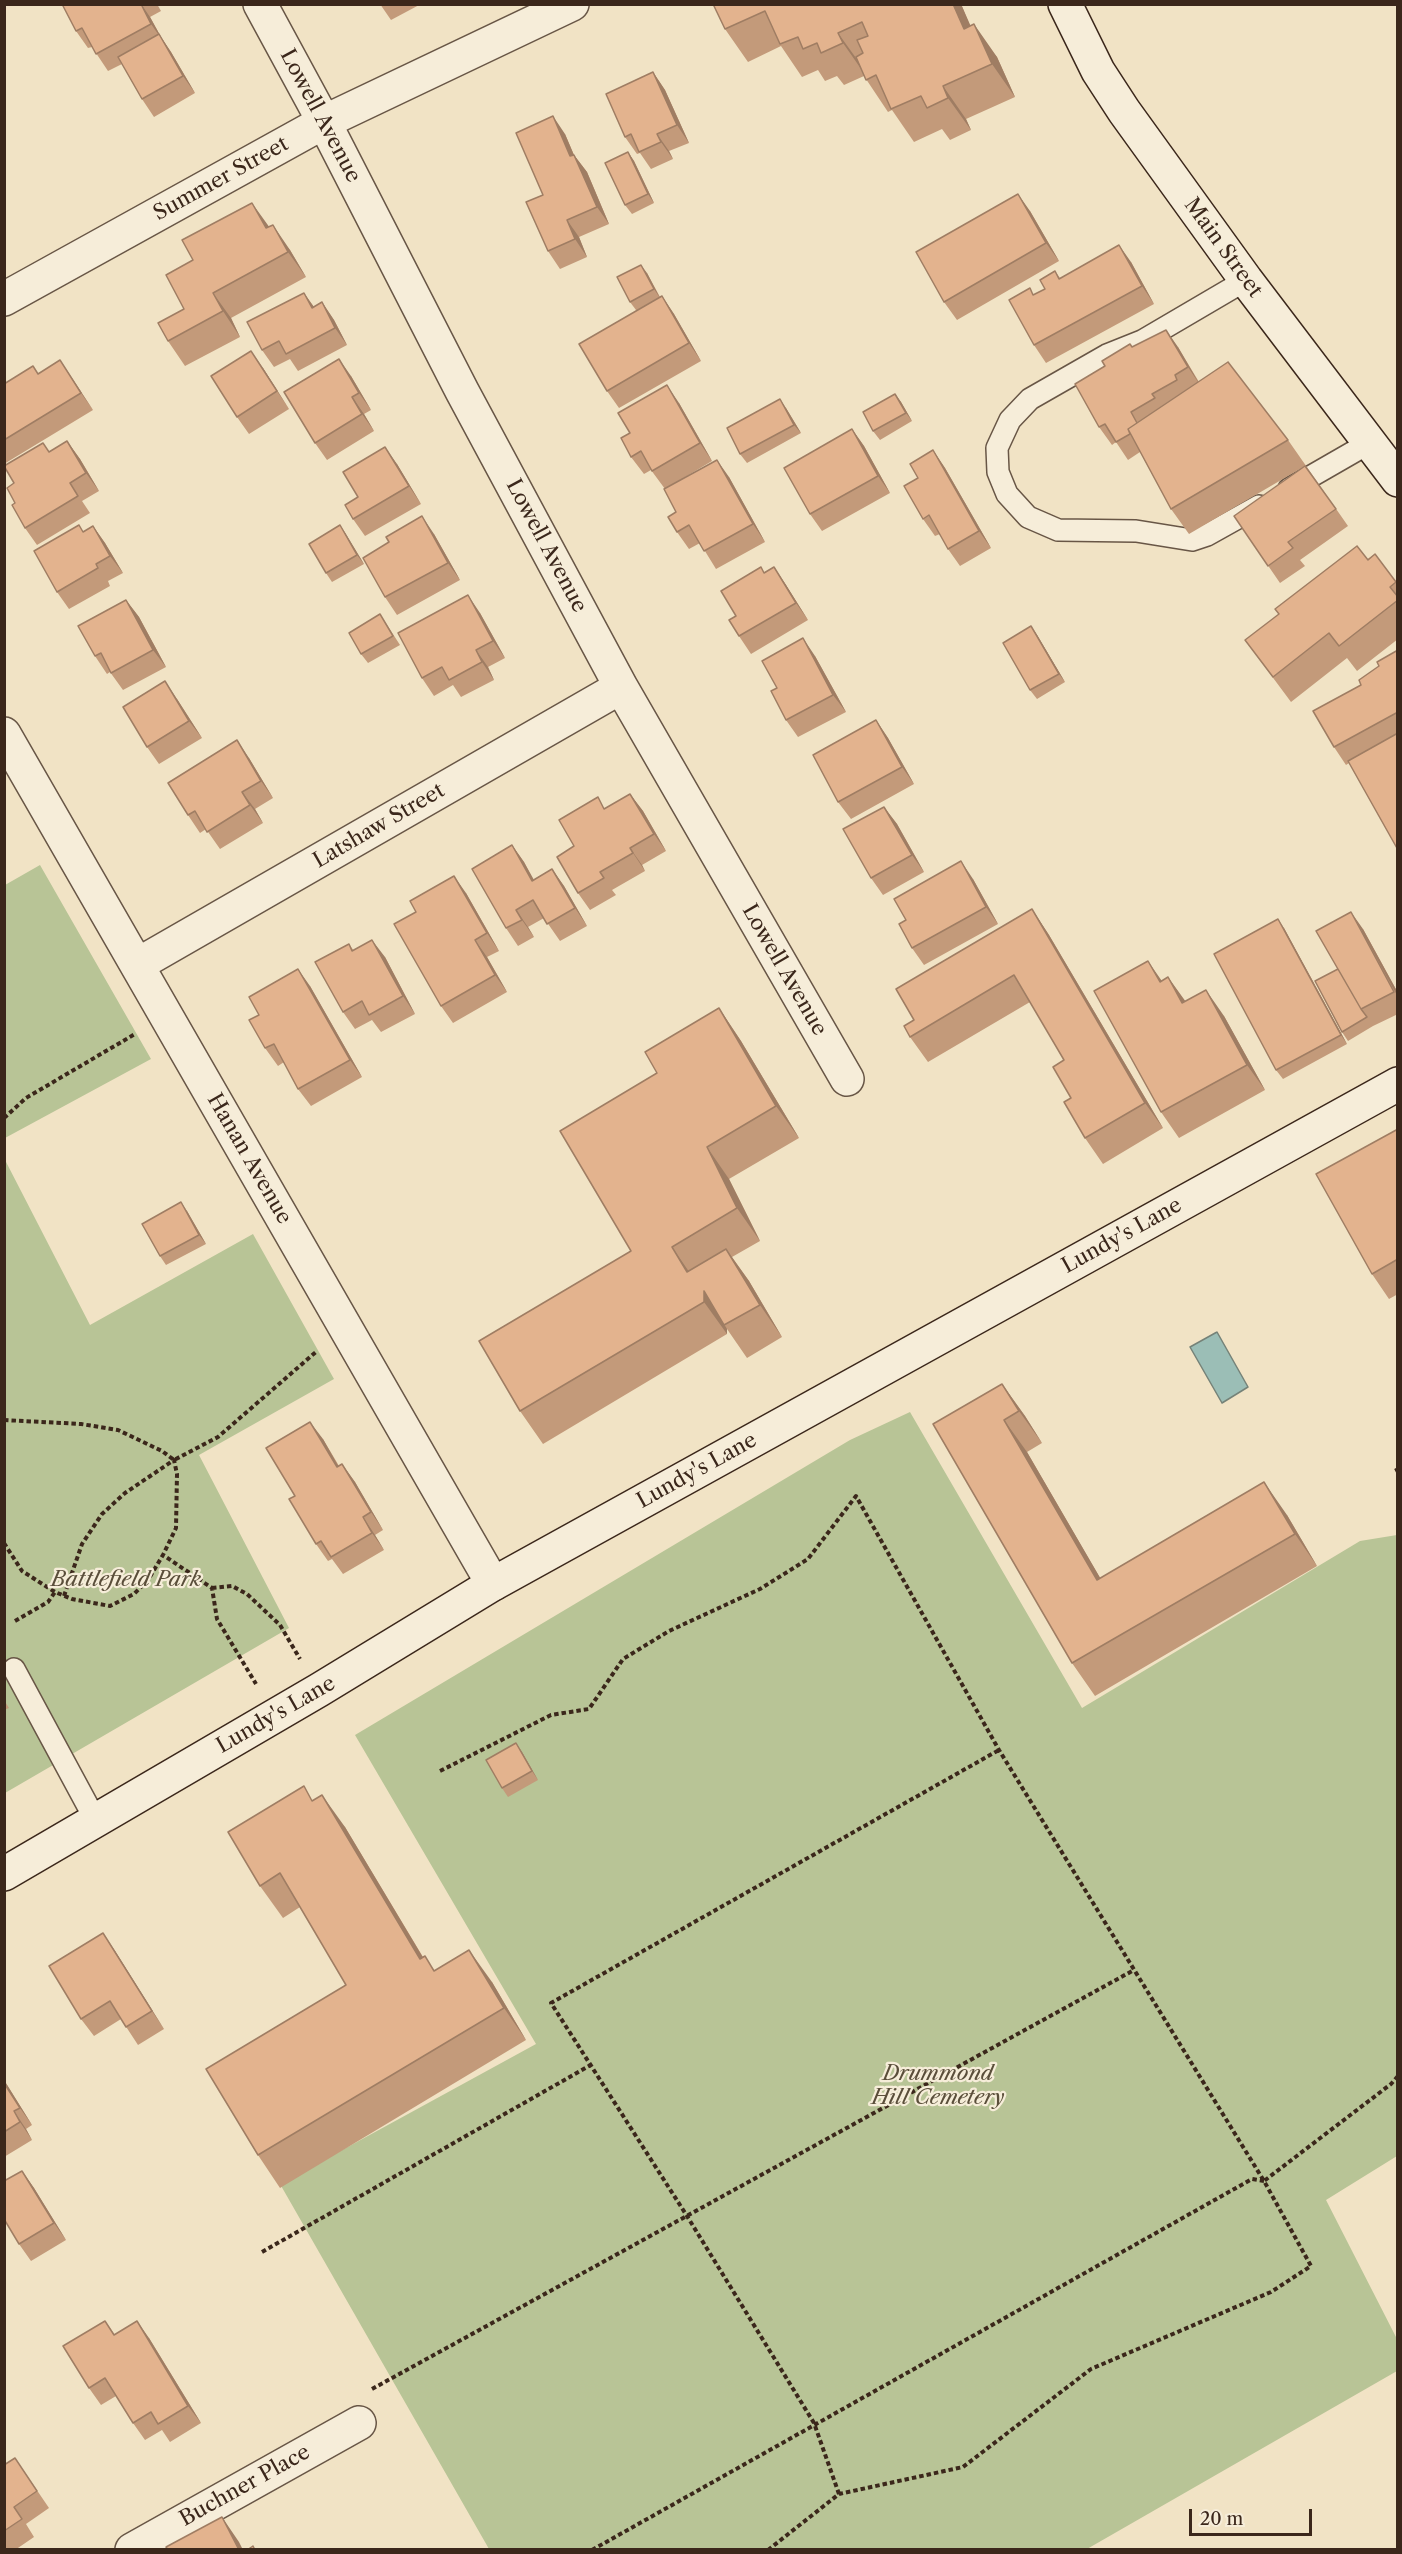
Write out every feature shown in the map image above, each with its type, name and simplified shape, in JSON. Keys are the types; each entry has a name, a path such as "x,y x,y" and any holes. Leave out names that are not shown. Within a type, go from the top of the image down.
{"street":[{"name":"Lowell Avenue","path":"260,4 324,122 462,391 621,687 847,1079"},
{"name":"Summer Street","path":"4,299 324,122 572,4"},
{"name":"Main Street","path":"1065,4 1111,92 1246,280 1398,480"},
{"name":"Latshaw Street","path":"137,965 621,687"},
{"name":"Hanan Avenue","path":"4,734 493,1584"},
{"name":"Lundy's Lane","path":"4,1874 319,1690 493,1584 1398,1084"},
{"name":"Buchner Place","path":"132,2550 359,2423"}],"lane":[{"path":"1246,280 1142,340 1107,355 1030,399 1010,420 997,448 999,472 1007,494 1028,517 1058,530 1136,531 1192,540 1207,535 1369,443"},
{"path":"14,1669 96,1821"}],"path":[{"path":"4,1118 26,1098 166,1015"},
{"path":"64,1596 82,1544 102,1514 125,1493 174,1460 218,1437 310,1356 349,1332"},
{"path":"4,1420 81,1424 118,1430 162,1451 174,1460 177,1482 176,1528 163,1555 148,1580 134,1594 110,1606 55,1592 22,1571 4,1543"},
{"path":"440,1771 551,1714 590,1709 623,1659 669,1631 760,1589 808,1559 855,1496 999,1750 1264,2181 1311,2266 1271,2292 1091,2369 963,2466 839,2494 768,2550"},
{"path":"163,1555 212,1588 232,1586 247,1594 280,1625 319,1690"},
{"path":"212,1588 217,1619 275,1715"},
{"path":"15,1621 48,1602 55,1592"},
{"path":"839,2494 814,2423 687,2216 550,2003 999,1750"},
{"path":"369,2391 1134,1970"},
{"path":"262,2252 589,2066"},
{"path":"592,2550 814,2423 1252,2179 1264,2181 1391,2084 1398,2076"}],"green space":[{"path":"40,865 151,1059 5,1138 5,885"},
{"name":"Battlefield Park","path":"4,1158 90,1325 253,1234 334,1379 199,1455 289,1628 5,1793"},
{"name":"Drummond Hill Cemetery","path":"910,1412 1082,1708 1360,1541 1397,1535 1397,2156 1326,2200 1397,2339 1397,2371 1087,2549 489,2549 280,2184 536,2044 355,1735 850,1440"}],"water":[{"path":"1217,1332 1248,1387 1222,1403 1190,1347"}],"building":[{"path":"62,4 141,4 151,24 96,54 82,28 76,31"},
{"path":"713,4 953,4 964,29 974,24 992,64 943,86 948,98 927,108 921,96 891,109 876,75 866,80 856,57 863,53 857,40 868,36 862,22 838,33 843,43 821,53 817,43 803,49 798,37 780,44 765,11 725,29"},
{"path":"159,34 183,76 142,99 118,57"},
{"path":"653,72 677,125 657,134 661,142 639,152 631,134 625,137 606,94"},
{"path":"553,116 570,156 574,155 597,207 567,220 575,239 548,251 526,202 543,195 516,133"},
{"path":"628,152 648,194 625,205 605,163"},
{"path":"1018,194 1046,243 944,302 916,252"},
{"path":"252,203 266,228 273,225 288,252 213,293 223,311 168,341 158,323 184,309 166,275 193,260 182,240"},
{"path":"1119,245 1142,286 1034,345 1009,300 1030,288 1033,295 1045,289 1040,280 1055,271 1059,279"},
{"path":"641,265 654,289 630,302 617,277"},
{"path":"304,293 312,308 322,302 335,328 286,354 279,341 262,350 247,322"},
{"path":"662,296 689,343 607,391 579,344"},
{"path":"1166,330 1188,367 1175,375 1177,380 1152,394 1155,398 1131,412 1137,423 1128,429 1130,434 1116,442 1105,424 1099,427 1075,384 1105,366 1102,361 1130,344 1132,347"},
{"path":"251,351 277,391 237,417 211,376"},
{"path":"339,359 359,393 352,397 362,414 315,443 284,392"},
{"path":"60,360 81,393 4,440 4,384 33,366 38,374"},
{"path":"1228,362 1288,440 1171,509 1128,429"},
{"path":"667,385 700,443 652,471 641,451 631,457 621,438 630,433 618,413"},
{"path":"895,394 906,413 873,431 863,412"},
{"path":"780,399 794,425 740,454 727,428"},
{"path":"852,429 878,476 810,514 784,468"},
{"path":"67,441 86,473 70,483 78,496 25,528 12,505 15,503 7,488 14,483 4,466 43,443 49,452"},
{"path":"385,447 409,486 353,519 345,505 358,497 343,472"},
{"path":"933,450 979,531 948,549 929,515 923,519 904,486 918,478 910,464"},
{"path":"717,460 753,524 704,551 689,525 677,532 668,517 676,512 664,489"},
{"path":"1305,466 1336,509 1288,542 1293,548 1268,566 1234,516"},
{"path":"422,516 448,563 385,597 363,558 389,542 386,537"},
{"path":"79,525 83,532 93,526 110,556 96,564 98,568 57,592 34,551"},
{"path":"340,525 357,555 326,573 309,544"},
{"path":"1357,546 1368,560 1375,554 1396,582 1390,587 1398,600 1339,646 1329,633 1273,677 1245,640 1279,614 1275,609"},
{"path":"761,567 764,573 774,567 796,603 739,636 729,620 736,616 721,591"},
{"path":"468,595 493,641 476,650 482,662 449,680 442,667 422,678 398,633"},
{"path":"126,600 153,650 111,673 101,653 95,656 78,626"},
{"path":"380,614 393,636 361,654 349,633"},
{"path":"1031,626 1059,674 1030,690 1003,643"},
{"path":"803,638 833,695 786,720 771,691 777,688 762,661"},
{"path":"1398,650 1398,712 1334,747 1313,711 1361,685 1359,680 1379,666 1377,662"},
{"path":"165,681 189,721 147,747 123,707"},
{"path":"876,720 902,767 838,802 813,755"},
{"path":"1398,733 1398,850 1348,761"},
{"path":"237,740 261,781 242,792 250,805 207,832 195,811 188,815 168,783"},
{"path":"630,794 654,834 630,848 633,853 600,872 604,878 578,893 557,857 574,846 559,820 598,797 604,809"},
{"path":"884,807 912,855 871,878 843,829"},
{"path":"512,845 532,881 552,869 575,908 547,924 533,900 516,910 522,920 506,928 472,869"},
{"path":"961,861 986,907 912,948 899,924 906,920 894,899"},
{"path":"454,876 487,933 475,940 495,975 441,1006 394,924 416,912 410,901"},
{"path":"1032,909 1145,1103 1085,1138 1064,1102 1071,1098 1053,1067 1064,1060 1014,975 910,1037 904,1026 914,1020 896,989"},
{"path":"1351,912 1394,992 1361,1009 1316,931"},
{"path":"1278,919 1341,1035 1276,1070 1214,954"},
{"path":"372,940 403,996 369,1015 362,1001 343,1012 315,962 349,944 352,951"},
{"path":"1148,961 1160,982 1168,977 1182,1003 1206,990 1247,1065 1161,1112 1094,991"},
{"path":"298,969 350,1060 298,1089 274,1044 265,1048 249,1020 259,1015 249,997"},
{"path":"1338,969 1367,1017 1342,1032 1315,981"},
{"path":"719,1008 776,1106 707,1147 737,1208 672,1247 687,1272 726,1249 760,1305 724,1325 704,1291 704,1302 520,1411 479,1341 631,1251 560,1131 657,1073 645,1052"},
{"path":"1398,1129 1398,1259 1372,1274 1316,1174"},
{"path":"181,1202 199,1235 160,1256 142,1224"},
{"path":"1002,1384 1019,1411 1004,1420 1097,1580 1264,1482 1295,1534 1072,1663 933,1424"},
{"path":"310,1422 337,1467 342,1464 371,1512 363,1517 372,1533 331,1557 321,1541 316,1544 289,1499 295,1496 266,1448"},
{"path":"516,1743 532,1771 502,1788 486,1760"},
{"path":"304,1786 312,1801 322,1795 420,1959 425,1956 434,1971 469,1950 504,2008 258,2155 206,2069 346,1985 280,1873 260,1886 228,1832"},
{"path":"103,1933 152,2011 126,2027 110,2001 81,2019 49,1966"},
{"path":"4,2083 20,2108 14,2111 20,2122 4,2132"},
{"path":"22,2171 54,2223 19,2244 4,2219 4,2181"},
{"path":"105,2321 114,2335 137,2321 188,2406 158,2424 151,2412 133,2423 105,2378 89,2388 63,2346"},
{"path":"15,2458 37,2491 14,2507 22,2519 4,2531 4,2465"},
{"path":"222,2517 239,2550 168,2550 166,2547"}]}
